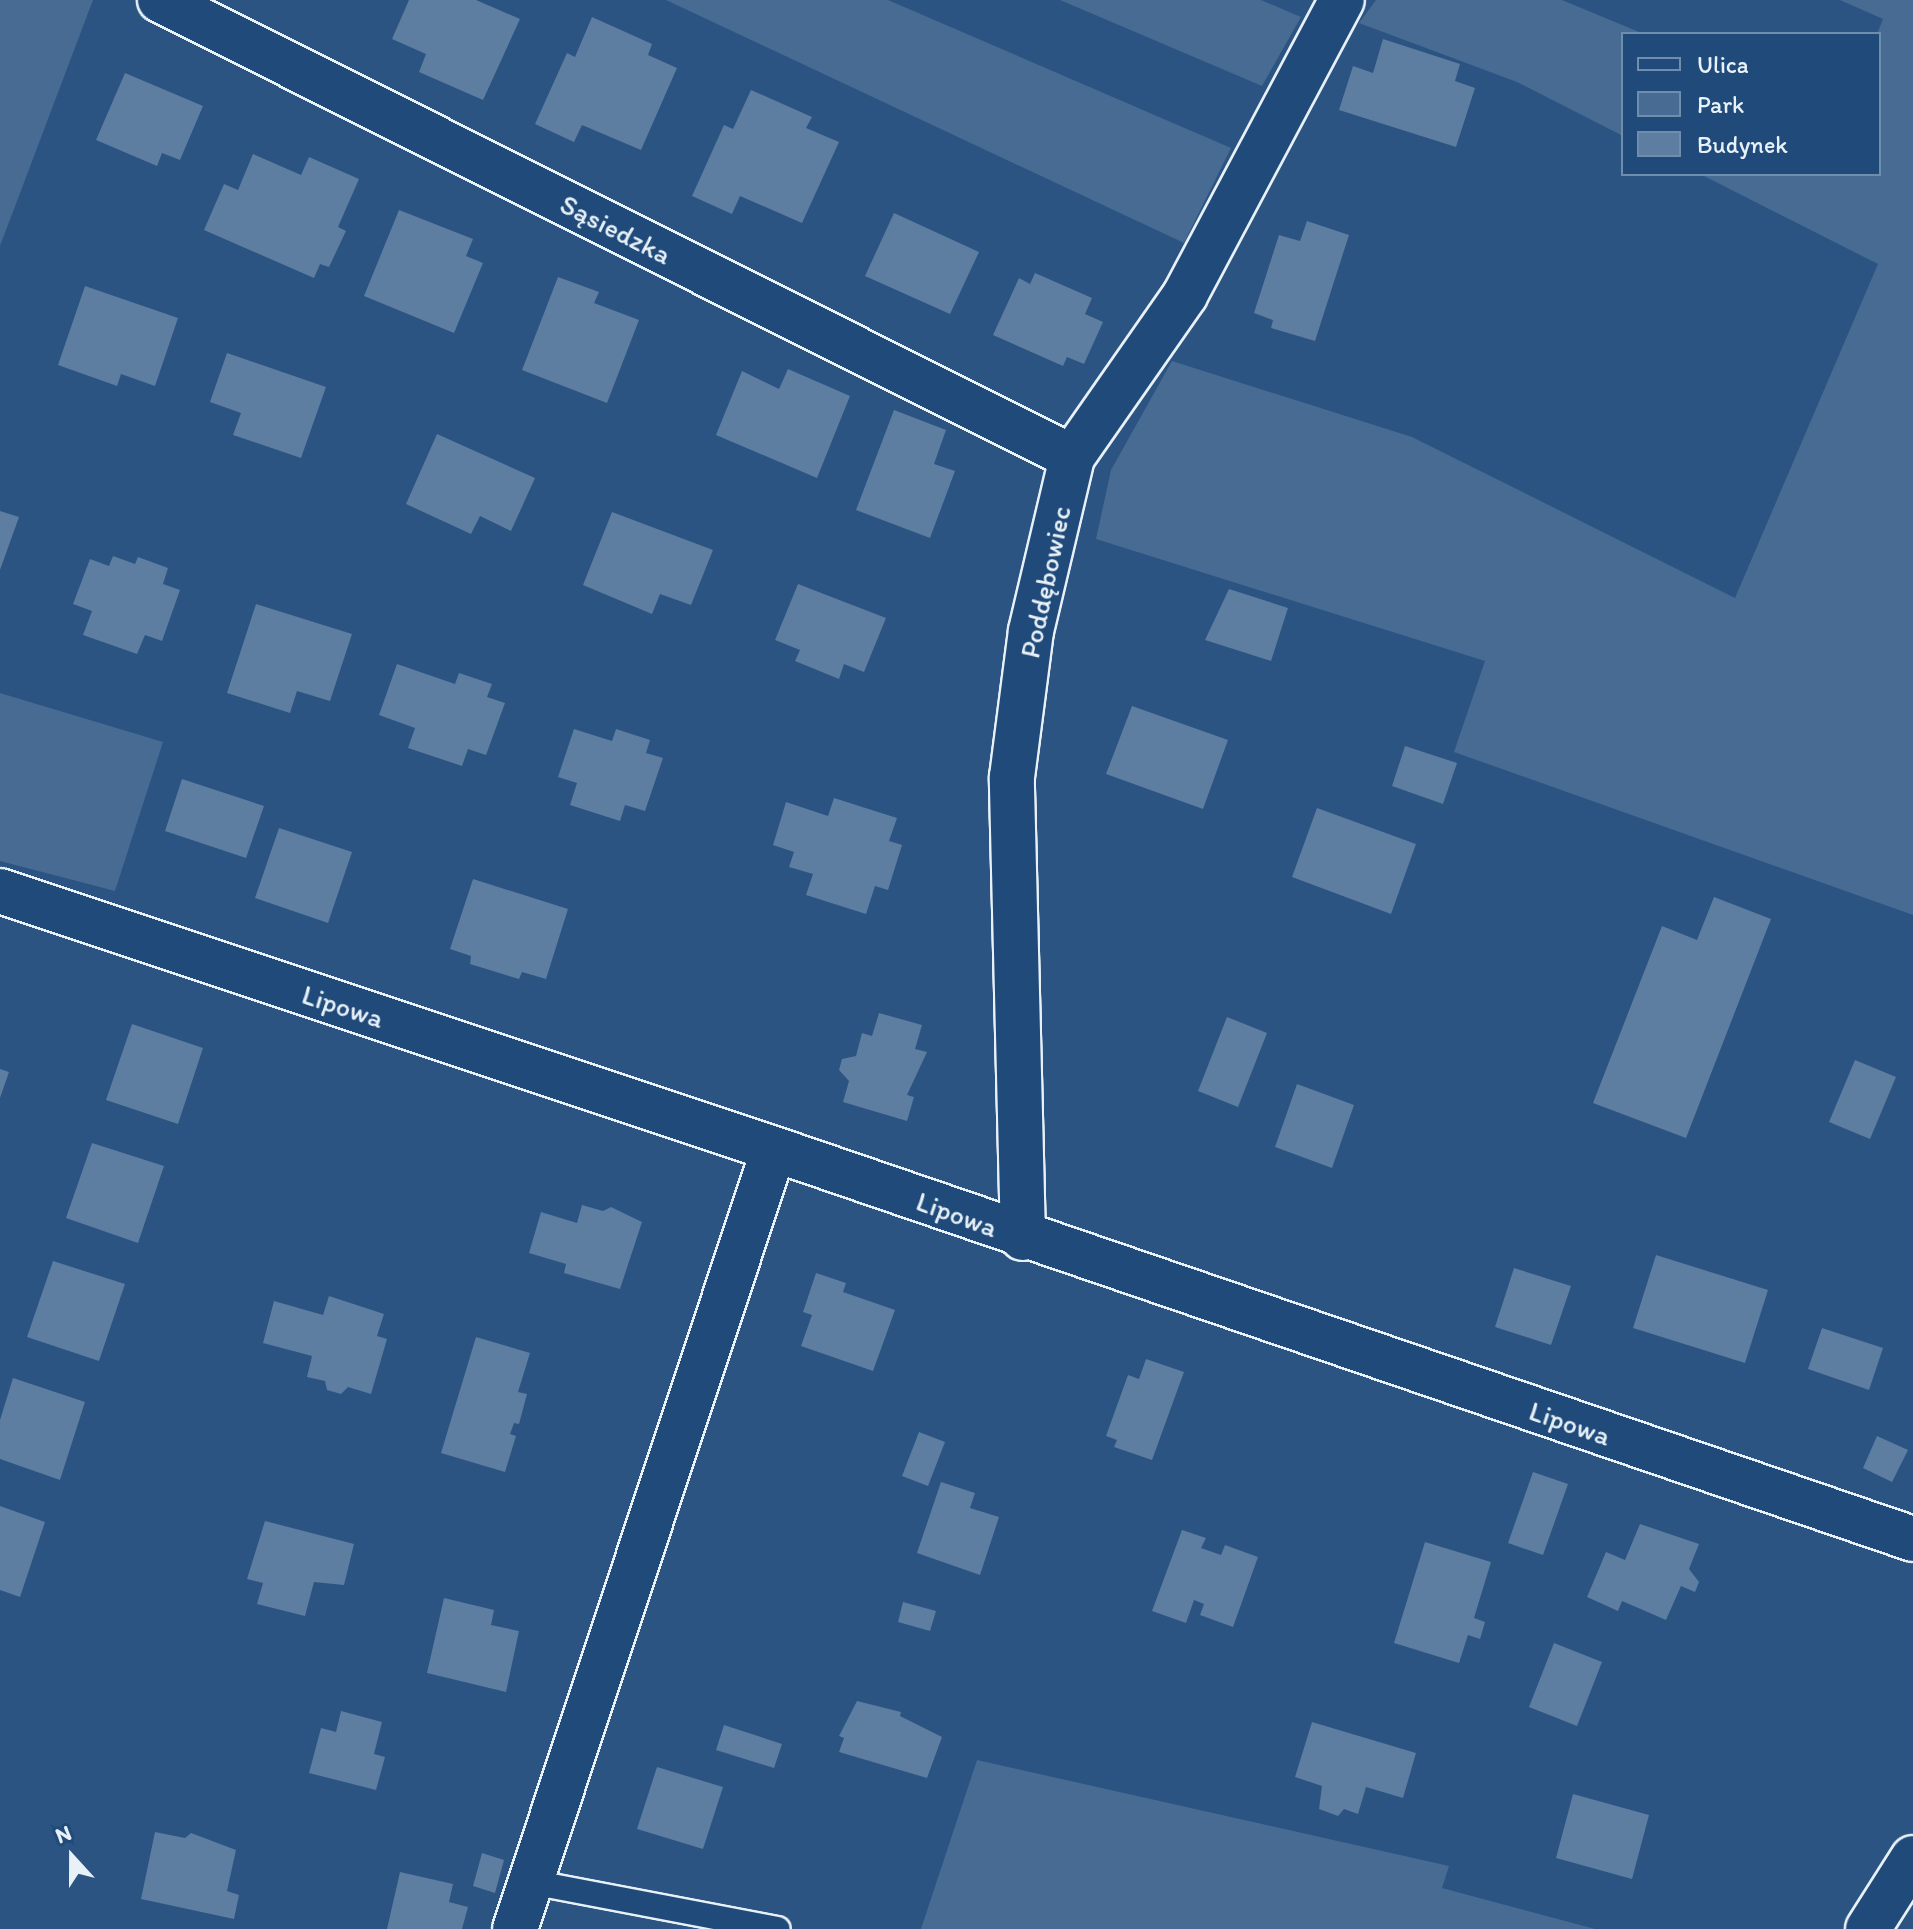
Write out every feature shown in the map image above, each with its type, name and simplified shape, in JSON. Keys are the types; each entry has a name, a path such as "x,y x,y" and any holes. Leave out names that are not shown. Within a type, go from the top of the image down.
{"street":[{"name":"Sąsiedzka","path":"160,0 1072,457"},
{"name":"Poddębowiec","path":"1023,1238 1012,777 1031,631 1072,457 1185,295 1342,0"},
{"name":"Lipowa","path":"0,891 774,1149 1023,1238 1913,1539"},
{"path":"515,1929 774,1149"},
{"path":"1868,1929 1913,1858"}],"lane":[{"path":"531,1882 778,1929"}],"green space":[{"path":"0,0 93,0 0,246"},
{"path":"666,0 888,0 1231,148 1184,243"},
{"path":"1060,0 1261,0 1301,17 1262,86"},
{"path":"1376,0 1562,0 1639,32 1621,32 1621,135 1517,82 1359,23"},
{"path":"1840,0 1913,0 1913,915 1454,752 1485,661 1096,539 1111,470 1172,361 1412,437 1735,598 1878,264 1704,176 1881,176 1881,32 1878,32 1883,19"},
{"path":"0,693 163,742 115,891 0,861"},
{"path":"977,1760 1449,1866 1442,1888 1595,1929 921,1929"}],"building":[{"path":"409,0 476,0 520,19 483,100 419,72 426,54 392,39"},
{"path":"592,17 652,44 648,55 677,68 641,150 582,125 574,142 535,124 567,53 575,57"},
{"path":"1383,39 1460,64 1455,81 1475,88 1456,147 1339,110 1353,66 1373,73"},
{"path":"125,73 203,106 180,160 162,153 157,166 96,140"},
{"path":"751,90 812,117 806,128 839,142 802,223 740,196 732,214 692,196 724,125 733,129"},
{"path":"253,154 301,175 309,157 359,179 338,227 346,231 329,267 320,264 314,278 204,230 224,184 238,190"},
{"path":"399,210 473,239 466,256 483,263 454,333 364,296"},
{"path":"894,213 979,252 950,314 865,276"},
{"path":"1307,221 1349,235 1315,341 1271,328 1273,320 1254,313 1279,235 1300,241"},
{"path":"1035,273 1092,298 1085,314 1103,322 1084,364 1067,357 1063,366 993,335 1019,278 1030,284"},
{"path":"558,277 599,292 594,303 639,320 607,403 522,370"},
{"path":"85,286 178,318 155,386 121,374 117,386 58,365"},
{"path":"227,353 326,387 301,458 233,435 241,413 210,402"},
{"path":"788,369 850,396 817,478 716,435 742,371 779,389"},
{"path":"894,410 946,430 934,464 955,471 930,538 856,510"},
{"path":"437,434 535,478 511,531 480,516 471,534 406,504"},
{"path":"0,511 19,517 0,570"},
{"path":"612,512 713,550 691,605 660,594 652,614 583,585"},
{"path":"113,556 135,564 138,557 168,568 163,584 180,590 162,641 145,635 137,654 83,635 92,611 73,604 90,559 109,566"},
{"path":"798,584 886,618 864,672 844,664 839,679 795,661 800,650 775,640"},
{"path":"1229,589 1288,608 1271,661 1205,640"},
{"path":"256,604 352,634 330,701 297,691 290,713 227,693"},
{"path":"397,664 455,684 459,673 492,684 487,697 505,703 486,755 468,749 462,766 408,748 415,728 379,715"},
{"path":"1132,706 1228,740 1203,809 1106,774"},
{"path":"574,729 612,741 616,729 650,740 646,753 663,758 645,811 625,805 620,821 570,805 577,783 558,777"},
{"path":"1405,746 1457,763 1443,804 1392,786"},
{"path":"182,779 264,806 246,858 165,831"},
{"path":"834,798 897,818 889,841 902,845 888,890 875,886 866,914 806,895 813,874 789,867 794,852 773,845 786,802 828,816"},
{"path":"1317,808 1416,844 1391,914 1292,877"},
{"path":"279,828 352,852 328,923 255,898"},
{"path":"473,879 568,909 546,979 522,972 519,979 470,964 471,956 450,949"},
{"path":"1714,897 1771,919 1686,1138 1593,1103 1662,926 1697,940"},
{"path":"879,1013 922,1025 915,1049 927,1052 907,1095 914,1097 907,1121 843,1102 849,1081 839,1070 842,1059 856,1056 862,1033 872,1036"},
{"path":"1227,1017 1267,1033 1238,1107 1198,1091"},
{"path":"132,1024 203,1048 178,1124 106,1100"},
{"path":"1855,1060 1896,1077 1870,1139 1829,1122"},
{"path":"0,1069 9,1072 0,1098"},
{"path":"1297,1084 1354,1105 1332,1168 1275,1147"},
{"path":"92,1143 164,1166 138,1243 66,1218"},
{"path":"582,1205 603,1211 611,1207 642,1222 620,1289 564,1273 566,1264 529,1253 541,1212 577,1223"},
{"path":"1656,1255 1768,1290 1745,1363 1633,1328"},
{"path":"53,1261 125,1284 99,1361 27,1337"},
{"path":"1514,1268 1571,1286 1551,1345 1495,1327"},
{"path":"816,1273 846,1283 843,1292 895,1310 873,1371 801,1346 812,1315 803,1312"},
{"path":"329,1296 384,1314 377,1336 387,1339 371,1394 348,1387 341,1394 327,1390 325,1381 307,1377 312,1356 263,1343 274,1301 323,1315"},
{"path":"1822,1328 1883,1348 1869,1390 1808,1369"},
{"path":"476,1337 530,1353 518,1392 527,1394 519,1424 514,1423 510,1434 516,1436 505,1472 441,1453"},
{"path":"1146,1359 1184,1372 1152,1460 1114,1447 1117,1440 1106,1436 1128,1375 1139,1379"},
{"path":"13,1378 85,1402 60,1480 0,1459 0,1420"},
{"path":"919,1432 945,1442 928,1486 902,1476"},
{"path":"1877,1436 1908,1450 1892,1482 1863,1468"},
{"path":"1533,1472 1568,1484 1543,1555 1508,1543"},
{"path":"941,1482 975,1493 970,1508 999,1517 980,1575 917,1553"},
{"path":"0,1506 45,1522 20,1597 0,1590"},
{"path":"265,1521 354,1544 344,1585 314,1582 305,1616 257,1604 263,1583 247,1579"},
{"path":"1640,1524 1699,1544 1689,1569 1699,1582 1695,1592 1681,1586 1666,1620 1622,1601 1618,1611 1587,1597 1606,1552 1625,1560"},
{"path":"1182,1530 1206,1538 1201,1548 1221,1555 1225,1545 1258,1557 1233,1627 1200,1615 1204,1604 1194,1600 1186,1623 1152,1611"},
{"path":"1425,1542 1491,1562 1474,1618 1485,1622 1480,1639 1468,1635 1459,1663 1394,1643"},
{"path":"444,1598 494,1610 491,1625 519,1631 506,1692 427,1673"},
{"path":"903,1602 936,1611 930,1631 898,1622"},
{"path":"1554,1643 1602,1662 1577,1726 1529,1707"},
{"path":"857,1701 901,1712 900,1716 942,1737 927,1778 839,1752 844,1738 839,1736"},
{"path":"341,1711 382,1722 374,1754 385,1757 376,1790 309,1773 321,1728 336,1732"},
{"path":"1312,1722 1416,1753 1403,1798 1366,1787 1358,1814 1344,1809 1338,1816 1319,1809 1322,1786 1295,1777"},
{"path":"724,1725 782,1744 774,1768 716,1750"},
{"path":"657,1767 723,1787 703,1849 637,1829"},
{"path":"1573,1794 1649,1815 1632,1879 1556,1858"},
{"path":"155,1832 185,1838 191,1833 236,1850 227,1891 239,1895 234,1919 141,1899"},
{"path":"482,1853 504,1860 495,1893 473,1886"},
{"path":"400,1872 453,1884 449,1902 468,1907 462,1929 387,1929"}]}
